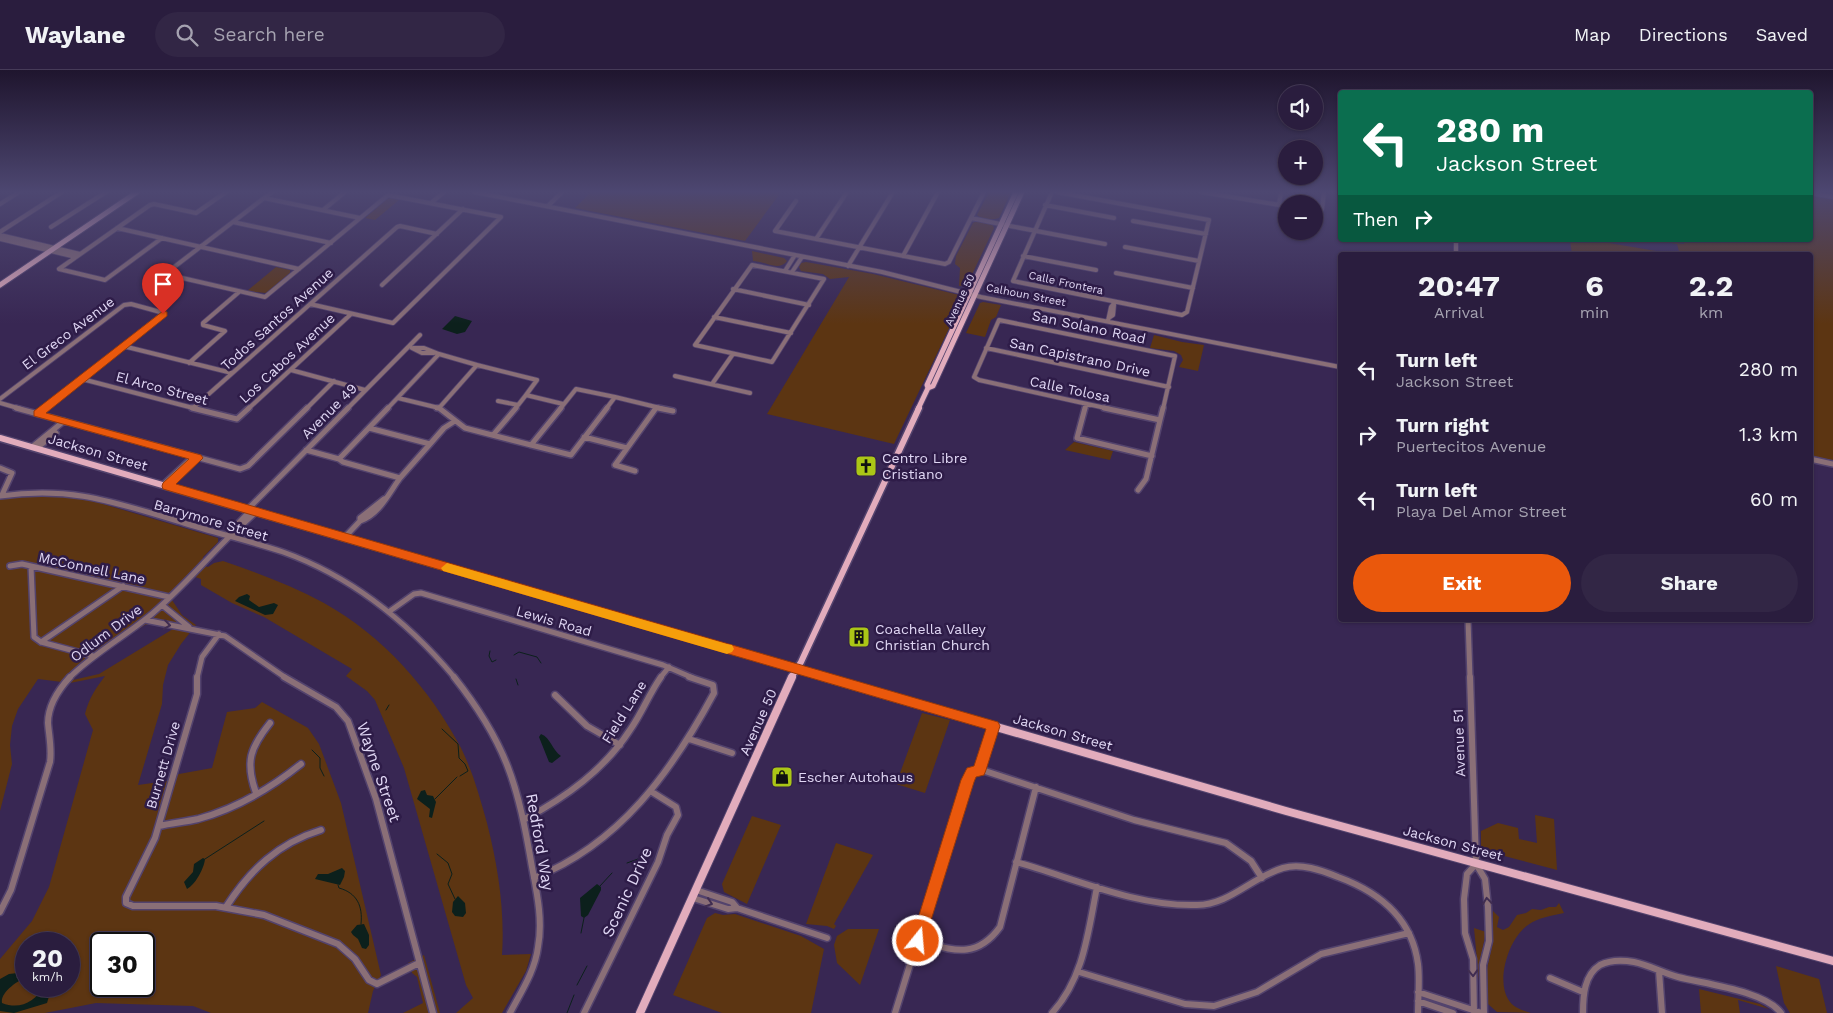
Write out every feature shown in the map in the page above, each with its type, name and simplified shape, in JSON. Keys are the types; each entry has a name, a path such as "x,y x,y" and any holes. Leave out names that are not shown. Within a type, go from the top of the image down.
{"main road":[{"path":"0,285 72,236"},
{"name":"Avenue 50","path":"640,1013 797,669 928,388 933,386 972,294 1001,236"},
{"name":"Jackson Street","path":"0,438 1286,811 1833,961"}],"street":[{"path":"4,236 78,255"},
{"path":"105,236 60,269 105,280 162,238"},
{"path":"153,236 299,269"},
{"path":"215,236 165,274 265,298 339,236"},
{"path":"298,236 331,243"},
{"name":"Todos Santos Avenue","path":"193,408 387,236"},
{"path":"382,285 435,236"},
{"path":"310,304 393,323 482,236"},
{"name":"Calhoun Street","path":"699,236 906,277 972,294 1109,319 1338,366"},
{"path":"801,236 947,264 962,236"},
{"path":"848,266 866,236"},
{"path":"903,256 914,236"},
{"path":"1031,236 1024,256 1096,270"},
{"path":"1064,236 1105,244"},
{"path":"1116,274 1192,288 1205,236"},
{"path":"1125,247 1199,261"},
{"path":"785,270 795,255"},
{"path":"792,272 802,256"},
{"name":"Calle Frontera","path":"1024,256 1013,281 1114,304 1182,315 1187,312 1192,288"},
{"path":"752,264 785,270 824,279 772,362 695,345 752,264"},
{"path":"733,290 809,305"},
{"path":"189,363 225,331 203,325 203,323 239,292"},
{"name":"El Greco Avenue","path":"0,399 126,304 164,313 123,346"},
{"path":"1109,319 1113,315 1114,304"},
{"name":"Los Cabos Avenue","path":"237,419 351,314"},
{"path":"714,316 791,333"},
{"name":"San Solano Road","path":"986,348 999,320 1175,356 1169,387"},
{"name":"Avenue 49","path":"251,511 255,502 365,390 411,348 420,335"},
{"path":"38,414 123,346 232,374"},
{"path":"411,348 414,351 425,351 537,380 493,435"},
{"name":"Calle Tolosa","path":"986,348 974,378 1161,420"},
{"name":"San Capistrano Drive","path":"986,348 1169,387"},
{"path":"339,459 398,398 437,354"},
{"path":"712,384 733,354"},
{"path":"439,408 477,365"},
{"path":"291,370 365,390"},
{"path":"676,376 750,393"},
{"name":"El Arco Street","path":"82,379 237,419"},
{"path":"0,403 243,469 334,381"},
{"path":"1138,490 1146,479 1169,387"},
{"path":"531,445 576,389 673,411"},
{"path":"526,395 563,404"},
{"path":"398,398 439,408 465,428 571,455 615,397"},
{"path":"498,401 518,405"},
{"path":"1086,404 1077,438 1152,456"},
{"path":"635,471 615,465 656,407"},
{"path":"360,521 367,519 375,512 400,478 444,428 454,421"},
{"path":"34,448 66,422"},
{"path":"369,428 430,444"},
{"path":"584,438 627,448"},
{"path":"306,450 400,478"},
{"path":"165,485 195,457"},
{"path":"1813,460 1833,464"},
{"path":"0,468 12,473 1,495"},
{"name":"Barrymore Street","path":"1,495 47,492 80,494 228,537 315,565 358,588 400,619"},
{"path":"344,538 368,510 384,499"},
{"path":"368,510 375,512"},
{"name":"Odlum Drive","path":"0,912 11,890 50,762 52,745 48,725 50,709 60,691 93,656 145,620 162,605 228,537 234,534 251,511"},
{"name":"McConnell Lane","path":"10,566 22,564 169,597"},
{"path":"31,566 34,637 41,642 93,656"},
{"path":"41,642 123,586"},
{"name":"Lewis Road","path":"390,611 414,594 421,593 669,667 683,675 713,686 714,693 689,739"},
{"name":"Wayne Street","path":"162,605 189,628"},
{"name":"Redford Way","path":"400,619 427,646 474,702 492,730 507,760 525,819 534,878 539,948 532,972 510,1013"},
{"name":"Wayne Street","path":"145,620 167,626 219,634 230,638 290,681 336,707 346,717 376,798 433,1013"},
{"name":"Avenue 51","path":"1468,622 1476,864"},
{"name":"Burnett Drive","path":"219,634 199,663 197,694 159,826 126,897 126,903 132,906 226,907"},
{"name":"Field Lane","path":"525,819 552,804 580,784 620,745 669,667"},
{"path":"555,695 587,726 620,745"},
{"path":"256,793 249,774 250,756 258,739 270,723"},
{"path":"980,770 994,726"},
{"path":"534,878 563,863 600,839 626,818 652,792 668,772 689,739 732,753"},
{"path":"159,826 210,815 283,778 301,764"},
{"path":"895,1013 968,780 972,773 980,770 1134,820 1226,843 1250,861 1262,878"},
{"path":"918,941 958,951 971,951 992,940 1000,927 1036,788"},
{"name":"Scenic Drive","path":"584,1013 658,862 667,835 676,819 676,807 652,792"},
{"path":"321,830 292,840 267,857 243,880 226,907 264,915 338,944 355,959 370,980 377,984 419,963"},
{"path":"1016,862 1097,887 1170,904 1197,907 1218,902 1282,868 1295,865 1309,867 1341,878 1380,897 1395,910 1409,933 1415,947 1418,963 1418,1013"},
{"path":"1418,992 1474,1012 1483,1013 1483,965 1489,941 1488,907 1485,879 1476,864 1467,874 1464,899 1465,934 1473,959 1474,1012"},
{"path":"1052,1013 1067,996 1078,972 1097,887"},
{"path":"694,894 728,909 737,908 827,938"},
{"path":"1078,972 1185,1004 1214,1006 1257,992 1320,954 1409,933"},
{"path":"1583,1013 1582,992 1587,978 1591,972 1609,962 1635,963 1679,978 1765,999 1774,1004 1781,1013"},
{"path":"1659,971 1662,1013"},
{"path":"1550,978 1582,992"},
{"path":"1418,1001 1452,1013"}],"shaded area":[{"path":"719,236 749,236 745,241"},
{"path":"966,236 990,236 967,285 959,286 960,268 955,264 956,256"},
{"path":"1813,236 1833,236 1833,460 1813,457 1813,252 1679,252 1677,244 1664,242 1684,244 1684,242 1813,242"},
{"path":"1570,242 1603,242 1662,252 1572,252"},
{"path":"752,251 784,258 787,261 780,266 776,266 753,261"},
{"path":"806,262 873,274 959,295 963,299 894,444 767,414 849,277 830,279 823,274 801,271 799,267 801,263"},
{"path":"276,267 290,270 290,273 266,293 247,291"},
{"path":"980,303 1001,305 996,317 991,320 985,337 966,333"},
{"path":"455,316 472,321 465,332 457,334 442,329"},
{"path":"1154,335 1204,345 1198,371 1179,367 1183,360 1181,355 1174,351 1150,348"},
{"path":"1074,442 1113,451 1110,460 1065,450"},
{"path":"42,495 93,501 218,538 218,542 203,557 205,566 208,567 223,561 275,580 324,603 366,631 403,666 420,685 449,726 473,776 487,823 497,872 503,938 502,955 531,954 526,971 502,1013 456,1013 473,998 466,985 404,768 375,700 367,691 346,676 352,669 264,617 232,603 201,585 201,579 195,577 172,600 182,615 196,625 168,665 163,685 162,704 138,785 167,781 179,774 212,768 227,712 255,708 262,702 308,728 319,744 341,803 381,975 373,991 368,1013 211,1013 193,1006 96,1003 45,1013 0,1013 0,959 15,941 15,997 80,997 80,932 23,932 32,921 49,887 93,730 85,714 93,694 105,676 70,683 38,679 18,709 12,726 10,745 12,764 0,811 0,499","holes":["150,624 173,629 99,674 73,680 107,650 145,625"]},
{"path":"247,594 250,596 249,600 259,607 274,603 278,605 273,614 265,615 235,601"},
{"path":"922,713 950,720 925,793 896,784"},
{"path":"541,734 547,738 555,751 561,756 552,763 549,762 539,737"},
{"path":"425,790 427,795 433,796 436,802 432,818 429,817 430,809 417,799 421,791"},
{"path":"1535,815 1554,819 1557,870 1482,850 1481,831 1498,823 1518,828 1519,839 1537,843"},
{"path":"752,816 781,825 747,904 724,892 722,884"},
{"path":"836,843 873,855 834,924 836,926 834,929 827,926 806,924"},
{"path":"203,858 205,859 201,872 187,889 184,882 193,872 194,864"},
{"path":"342,868 345,871 340,885 315,879 318,874 328,874"},
{"path":"597,884 601,887 601,890 588,915 584,918 581,916 580,898"},
{"path":"458,896 465,903 466,913 463,917 455,916 452,912 453,902"},
{"path":"1559,903 1564,913 1541,918 1528,925 1515,939 1506,959 1503,981 1508,999 1515,1007 1531,1013 1497,1012 1488,1004 1487,969 1493,942 1493,911 1499,917 1497,927 1503,930 1509,927 1517,915 1532,909 1541,910 1556,907"},
{"path":"715,913 723,915 735,914 801,936 824,949 811,1013 722,1013 673,995 707,918"},
{"path":"364,924 369,935 369,945 366,949 362,948 358,939 351,932 357,925"},
{"path":"1474,928 1486,932 1480,960 1479,981"},
{"path":"848,929 879,929 860,985 837,963 834,945 837,936"},
{"path":"424,955 440,1013 403,1013 423,1003 417,977 412,973 408,963"},
{"path":"1776,966 1819,979 1827,1013 1790,1013 1784,1003"},
{"path":"15,973 15,983 4,995 2,1003 15,1006 26,1003 35,997 49,997 47,1003 14,1013 0,1011 0,979"},
{"path":"1699,989 1760,1004 1769,1009 1738,1000 1740,1013 1701,1013"}],"waterway":[{"path":"490,651 489,656 492,662 496,660"},
{"path":"514,655 519,652 537,657 541,663"},
{"path":"516,679 518,685"},
{"path":"386,710 389,705"},
{"path":"442,729 458,744 459,758 465,764 468,771 460,776"},
{"path":"312,750 320,758 320,768 324,776"},
{"path":"435,799 457,777"},
{"path":"205,859 264,821"},
{"path":"437,854 448,863 452,874 448,884 455,899"},
{"path":"627,863 638,859"},
{"path":"600,886 612,873"},
{"path":"338,885 339,888 350,893 358,901 361,911 361,924"},
{"path":"581,933 584,918"},
{"path":"577,985 587,966"},
{"path":"567,1013 574,995"}],"slow traffic":[{"path":"447,568 727,649"}],"place":[{"name":"Centro Libre Cristiano","path":"866,466"},
{"name":"Coachella Valley Christian Church","path":"859,637"},
{"name":"Escher Autohaus","path":"782,777"}],"route":[{"path":"163,314 38,414 197,458 167,486 994,726 980,770 972,773 968,780 918,941"}]}
